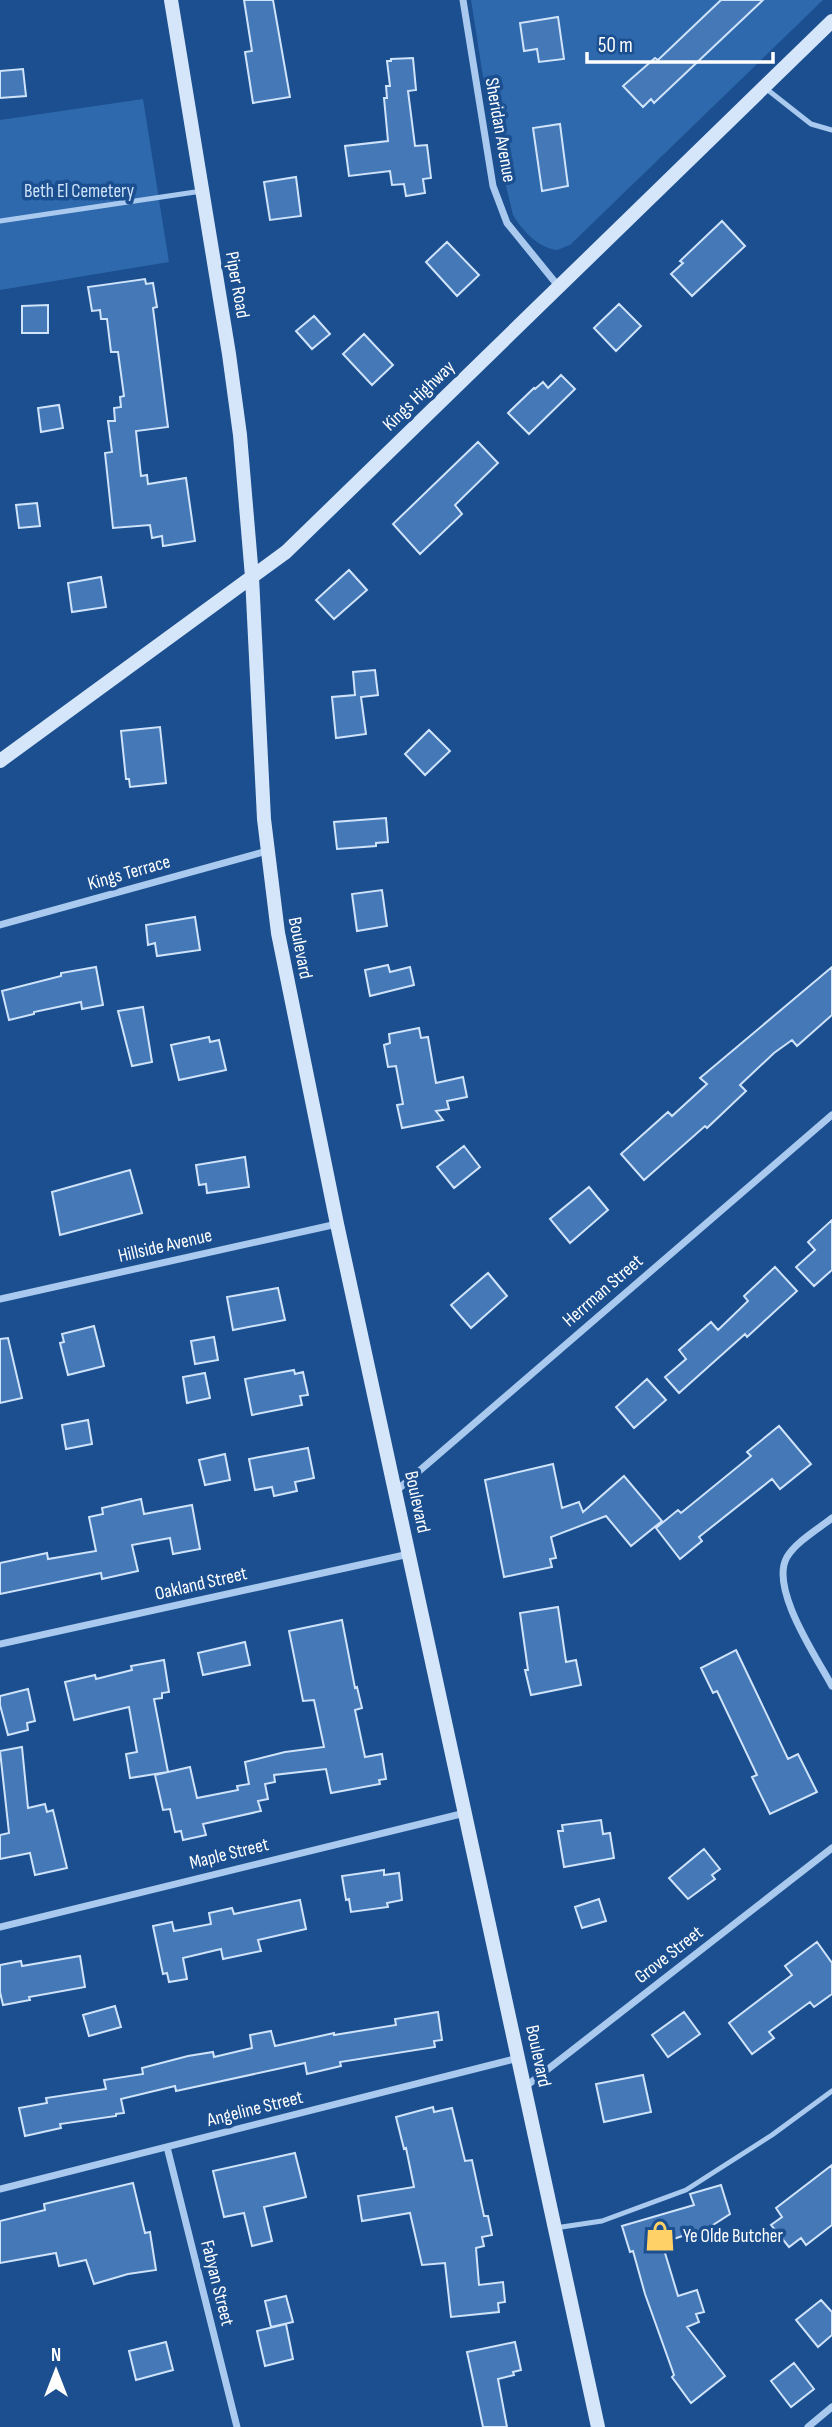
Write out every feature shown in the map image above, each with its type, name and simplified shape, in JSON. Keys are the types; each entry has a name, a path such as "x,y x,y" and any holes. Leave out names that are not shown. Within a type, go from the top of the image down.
{"main road":[{"name":"Piper Road","path":"171,0 229,354 244,476 252,578"},
{"name":"Kings Highway","path":"0,761 252,578 309,531 832,21"},
{"name":"Boulevard","path":"252,578 267,851 282,954 337,1224 598,2427"}],"street":[{"name":"Sheridan Avenue","path":"463,0 493,187 507,223 560,287"},
{"name":"Kings Terrace","path":"0,925 267,851"},
{"name":"Herrman Street","path":"395,1491 832,1115"},
{"name":"Hillside Avenue","path":"0,1299 337,1224"},
{"path":"832,1518 787,1558 782,1577 785,1595 832,1686"},
{"name":"Oakland Street","path":"0,1644 409,1554"},
{"name":"Maple Street","path":"0,1927 465,1813"},
{"name":"Grove Street","path":"525,2088 832,1848"},
{"name":"Angeline Street","path":"0,2189 518,2058"},
{"name":"Fabyan Street","path":"167,2147 237,2427"},
{"path":"808,2427 832,2407"}],"lane":[{"path":"764,87 811,124 832,130"},
{"path":"0,220 202,191"},
{"path":"555,2228 602,2221 686,2190 772,2135 832,2091"}],"green space":[{"path":"471,0 823,0 570,245 557,250 543,246 531,237 513,215 489,115"},
{"name":"Beth El Cemetery","path":"143,99 169,262 0,290 0,120"}],"building":[{"path":"244,0 273,0 290,97 253,103 245,52 252,51"},
{"path":"721,0 763,0 654,103 651,99 643,107 623,86 655,58 658,60"},
{"path":"558,17 564,59 539,62 537,49 524,51 520,23"},
{"path":"413,58 416,90 408,91 415,146 427,145 431,178 423,179 425,193 406,196 404,184 392,185 390,171 349,176 345,146 388,141 384,98 387,98 386,86 390,86 387,61"},
{"path":"23,69 26,96 0,98 0,71"},
{"path":"560,124 568,186 542,191 533,128"},
{"path":"296,177 301,216 270,220 264,182"},
{"path":"722,221 745,246 692,296 671,274 683,263 680,261"},
{"path":"447,242 479,275 457,296 426,262"},
{"path":"145,279 146,284 153,283 157,307 153,308 168,427 136,431 141,476 147,475 148,484 186,478 195,541 163,546 162,536 152,538 150,525 113,528 105,453 112,452 108,421 115,421 114,408 121,407 120,397 124,396 118,352 111,352 107,319 101,319 100,310 92,311 88,287"},
{"path":"619,304 641,326 616,351 594,328"},
{"path":"48,305 48,333 22,333 22,306"},
{"path":"314,316 330,334 312,349 296,331"},
{"path":"364,334 393,365 372,385 343,354"},
{"path":"561,375 575,389 529,434 508,413 534,388 543,382 548,388"},
{"path":"59,405 63,428 41,432 38,408"},
{"path":"478,442 498,463 455,505 462,514 420,554 393,524"},
{"path":"37,503 40,526 19,528 16,505"},
{"path":"349,570 367,590 334,619 316,600"},
{"path":"101,577 106,607 72,612 68,583"},
{"path":"375,670 378,695 361,697 366,734 336,738 332,697 355,695 353,672"},
{"path":"160,727 166,783 130,787 129,779 126,779 121,731"},
{"path":"429,730 450,751 425,775 405,754"},
{"path":"386,818 388,842 376,843 376,846 337,849 334,822"},
{"path":"382,890 387,926 357,931 352,894"},
{"path":"195,917 200,950 157,956 155,943 148,945 146,925"},
{"path":"388,965 390,972 410,967 414,985 370,996 365,970"},
{"path":"96,967 103,1005 82,1009 81,1002 9,1020 2,991 61,976 61,973"},
{"path":"832,967 832,1015 797,1046 792,1040 774,1053 740,1085 746,1091 707,1128 705,1126 644,1180 621,1154 668,1112 672,1116 707,1084 700,1078"},
{"path":"143,1007 152,1062 132,1066 118,1011"},
{"path":"419,1028 421,1038 428,1037 436,1083 463,1077 467,1097 447,1101 449,1109 436,1111 443,1120 402,1128 397,1105 403,1104 396,1066 388,1067 384,1045 390,1043 389,1034"},
{"path":"209,1037 210,1042 219,1040 226,1070 179,1080 171,1045"},
{"path":"464,1146 480,1167 454,1188 437,1167"},
{"path":"245,1157 249,1187 207,1193 206,1184 199,1185 196,1165"},
{"path":"130,1170 142,1213 60,1235 52,1192"},
{"path":"589,1187 608,1210 570,1243 550,1219"},
{"path":"832,1220 832,1270 814,1286 796,1267 815,1250 808,1242"},
{"path":"775,1267 797,1291 747,1337 745,1334 679,1393 665,1377 686,1359 679,1350 711,1322 718,1330 748,1301 744,1296"},
{"path":"488,1273 507,1296 471,1328 451,1305"},
{"path":"278,1288 285,1320 233,1330 227,1297"},
{"path":"94,1326 104,1366 68,1375 60,1343 64,1342 62,1334"},
{"path":"214,1337 218,1360 195,1364 191,1341"},
{"path":"8,1338 22,1398 0,1403 0,1339"},
{"path":"294,1370 295,1374 303,1372 308,1395 300,1396 302,1405 252,1415 245,1379"},
{"path":"205,1373 210,1398 187,1403 183,1377"},
{"path":"647,1379 666,1400 634,1428 616,1407"},
{"path":"88,1420 92,1444 66,1449 62,1425"},
{"path":"779,1426 811,1464 780,1489 772,1479 699,1537 702,1541 680,1559 656,1528 678,1510 681,1513 751,1456 747,1452"},
{"path":"308,1448 314,1478 295,1482 297,1491 274,1496 272,1487 255,1490 249,1459"},
{"path":"225,1454 230,1480 205,1485 199,1460"},
{"path":"553,1464 562,1508 579,1502 583,1512 624,1476 662,1521 631,1546 606,1516 551,1537 556,1558 550,1559 552,1567 504,1577 485,1480"},
{"path":"141,1499 144,1514 192,1505 200,1549 173,1554 170,1538 132,1545 138,1571 102,1579 101,1573 0,1594 0,1563 47,1553 48,1559 96,1551 89,1517 103,1514 102,1508"},
{"path":"558,1607 566,1662 576,1660 581,1685 531,1695 525,1670 528,1670 520,1613"},
{"path":"342,1620 355,1688 357,1687 362,1708 355,1710 365,1757 382,1754 386,1779 379,1780 380,1784 331,1793 326,1769 274,1775 275,1782 265,1784 268,1799 258,1801 261,1811 203,1824 206,1835 183,1840 181,1831 175,1832 170,1809 163,1810 155,1775 190,1767 197,1798 238,1790 237,1786 249,1784 245,1762 285,1752 324,1747 314,1700 303,1701 289,1631"},
{"path":"245,1642 250,1665 203,1675 198,1653"},
{"path":"736,1650 788,1759 798,1754 817,1792 770,1814 752,1777 757,1775 717,1691 713,1693 701,1668"},
{"path":"164,1660 169,1692 162,1693 162,1698 154,1699 168,1772 130,1778 126,1754 137,1752 129,1707 74,1720 65,1682 95,1675 96,1679 132,1670 131,1666"},
{"path":"28,1689 35,1721 27,1723 28,1730 8,1735 0,1696"},
{"path":"22,1747 28,1808 45,1804 47,1812 53,1810 67,1868 35,1875 30,1853 0,1859 0,1835 9,1833 0,1751"},
{"path":"601,1820 603,1834 610,1833 614,1858 564,1867 558,1831 563,1831 562,1825"},
{"path":"704,1849 720,1869 712,1875 715,1879 688,1899 669,1878"},
{"path":"384,1870 384,1875 399,1873 402,1900 387,1903 388,1907 351,1912 342,1876"},
{"path":"599,1899 606,1921 582,1928 575,1907"},
{"path":"300,1900 306,1929 258,1940 261,1951 223,1959 221,1949 183,1958 187,1979 169,1982 167,1973 163,1974 153,1926 172,1922 174,1931 211,1924 209,1913 232,1908 234,1914"},
{"path":"817,1942 832,1963 832,1994 814,2007 810,2002 769,2032 774,2038 752,2054 729,2023 792,1975 785,1966"},
{"path":"80,1956 85,1987 29,1997 30,2000 3,2005 0,1965 21,1961 22,1966"},
{"path":"115,2006 121,2027 89,2036 83,2015"},
{"path":"438,2012 442,2040 434,2041 435,2047 340,2062 341,2066 307,2074 305,2063 176,2091 175,2086 121,2099 124,2113 116,2116 60,2124 61,2128 25,2136 19,2108 47,2103 46,2098 106,2089 104,2080 143,2074 142,2068 188,2056 213,2052 214,2057 252,2048 250,2035 271,2031 275,2046 334,2033 396,2025 395,2019"},
{"path":"684,2012 700,2034 668,2057 652,2035"},
{"path":"643,2075 651,2112 604,2122 596,2084"},
{"path":"433,2107 434,2112 452,2108 465,2161 472,2160 484,2216 488,2216 492,2235 482,2237 484,2246 476,2248 479,2285 503,2282 505,2302 498,2303 499,2312 451,2317 445,2263 422,2265 410,2213 362,2221 358,2196 414,2187 396,2117"},
{"path":"295,2153 306,2197 264,2207 272,2241 252,2246 244,2213 224,2217 213,2171"},
{"path":"832,2165 832,2225 806,2245 801,2238 789,2247 771,2225 782,2217 776,2208"},
{"path":"133,2183 145,2233 150,2232 156,2270 128,2274 94,2284 86,2260 59,2266 56,2253 0,2263 0,2221 45,2210 44,2204"},
{"path":"721,2185 730,2214 699,2234 697,2231 662,2243 678,2296 697,2290 704,2312 696,2314 699,2322 687,2327 725,2376 691,2403 672,2377 674,2375 645,2294 633,2251 630,2252 622,2226 694,2205 690,2194"},
{"path":"286,2296 293,2322 271,2327 265,2301"},
{"path":"821,2300 832,2312 832,2335 818,2347 796,2320"},
{"path":"286,2324 293,2359 265,2366 257,2331"},
{"path":"166,2342 173,2370 136,2380 129,2351"},
{"path":"515,2342 521,2370 513,2372 514,2375 498,2379 507,2427 483,2427 467,2352"},
{"path":"794,2363 814,2389 791,2407 771,2381"}],"place":[{"name":"Ye Olde Butcher","path":"660,2236"}]}
